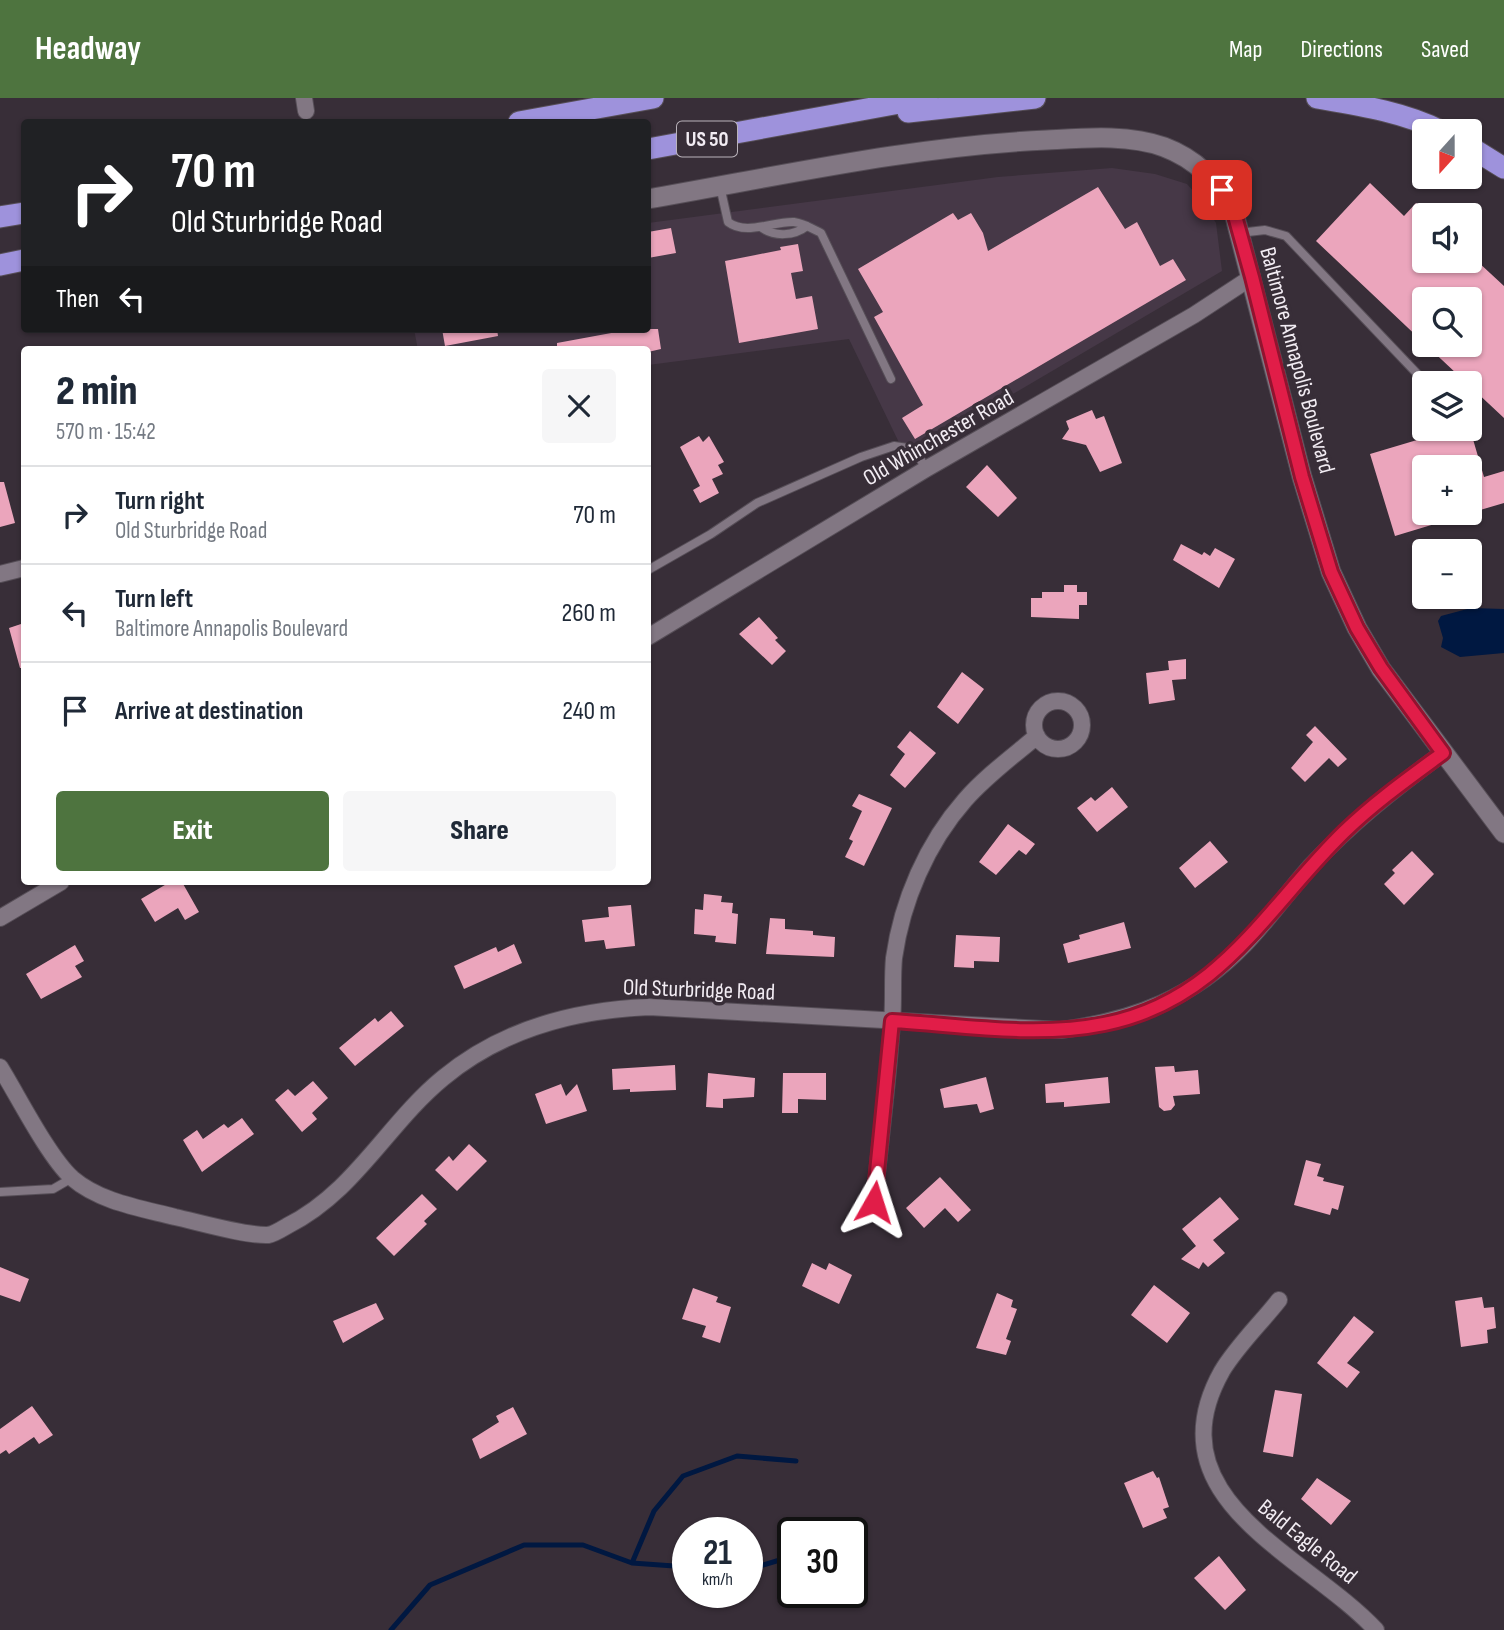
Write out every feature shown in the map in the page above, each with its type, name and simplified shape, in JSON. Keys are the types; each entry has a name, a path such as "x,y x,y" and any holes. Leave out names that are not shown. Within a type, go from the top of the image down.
{"highway":[{"name":"US 50","path":"536,119 653,98"},
{"name":"US 50","path":"651,148 927,98"},
{"path":"766,129 1035,98"},
{"path":"1317,98 1364,106 1412,120"},
{"path":"1482,154 1504,168"},
{"path":"0,218 21,214"},
{"path":"0,265 21,261"}],"street":[{"name":"Baltimore Annapolis Boulevard","path":"651,198 945,147 1069,139 1135,141 1161,146 1185,156 1205,170 1222,190 1233,209 1302,477 1331,572 1357,628 1381,668 1504,833"},
{"name":"Old Whinchester Road","path":"651,635 926,469 1194,315 1252,277"},
{"path":"0,574 21,569"},
{"path":"874,1202 892,1021 894,959 902,918 928,853 965,800 989,775 1037,736"},
{"name":"Old Sturbridge Road","path":"0,1067 55,1156 72,1178 125,1205 209,1225 270,1235 303,1218 347,1184 410,1109 444,1077 485,1049 522,1031 565,1016 606,1009 649,1007 1061,1030 1105,1024 1142,1013 1181,995 1207,978 1247,942 1309,869 1368,810 1443,753"},
{"path":"0,918 56,885"},
{"name":"Bald Eagle Road","path":"1279,1300 1223,1370 1213,1392 1205,1414 1202,1442 1209,1472 1224,1497 1245,1522 1357,1609 1376,1630"}],"lane":[{"path":"720,186 728,222 737,227 761,228 771,234 798,233 807,226 821,233 891,379"},
{"path":"1239,233 1265,230 1286,236 1415,371"},
{"path":"651,568 711,534 757,503 861,457 894,446 908,448 918,456 926,469"},
{"path":"0,1192 53,1189 72,1178"}],"shaded area":[{"path":"1112,168 1155,174 1187,184 1216,223 1222,271 906,457 849,339 651,365 651,346 417,346 415,333 651,333 651,223 998,177"}],"water":[{"path":"1467,609 1504,609 1504,653 1460,657 1441,647 1443,638 1438,621 1441,616"}],"building":[{"path":"1370,183 1404,216 1412,207 1412,273 1482,273 1482,266 1504,286 1504,418 1482,397 1482,371 1454,371 1439,357 1482,357 1482,287 1412,287 1412,332 1316,241"},
{"path":"1098,187 1125,229 1137,222 1160,266 1173,259 1186,280 915,439 902,418 923,405 874,317 883,312 858,269 953,213 958,220 971,213 983,233 988,251"},
{"path":"671,228 676,253 651,257 651,231"},
{"path":"798,244 803,271 791,273 796,299 812,296 818,329 739,343 725,261"},
{"path":"651,329 658,329 661,349 651,351 651,346 557,346 557,343 611,333 651,333"},
{"path":"443,333 498,333 498,336 445,346"},
{"path":"1092,410 1096,419 1104,416 1122,463 1100,472 1086,445 1062,439 1069,429 1066,421"},
{"path":"699,436 703,442 709,436 724,462 718,465 723,474 712,479 719,493 700,503 693,490 700,486 680,447"},
{"path":"1414,441 1474,441 1478,455 1412,455 1412,525 1431,525 1395,536 1370,454"},
{"path":"987,465 1017,498 998,517 966,487"},
{"path":"1482,470 1484,477 1504,471 1504,503 1482,509"},
{"path":"0,482 4,482 15,523 0,527"},
{"path":"1181,544 1202,555 1204,552 1210,556 1215,548 1235,559 1219,588 1173,560"},
{"path":"1064,585 1077,585 1077,592 1087,592 1087,605 1079,605 1079,619 1031,617 1031,598 1042,598 1042,592 1064,592"},
{"path":"759,617 786,651 772,665 739,634"},
{"path":"21,624 21,668 20,668 9,628"},
{"path":"1186,659 1186,679 1172,680 1175,700 1149,704 1146,673 1169,670 1168,661"},
{"path":"962,672 984,689 958,724 937,707"},
{"path":"1315,726 1347,759 1338,767 1329,758 1305,782 1291,768 1313,742 1306,735"},
{"path":"910,731 936,753 905,788 890,775 905,754 897,747"},
{"path":"1112,787 1128,807 1097,832 1077,808 1091,797 1095,801"},
{"path":"859,794 892,808 864,866 845,857 853,841 849,839 862,811 852,806"},
{"path":"1008,824 1035,844 1026,855 1019,850 996,875 979,862"},
{"path":"1210,841 1228,862 1195,888 1179,868"},
{"path":"1412,851 1434,874 1404,905 1384,884 1395,873 1392,870"},
{"path":"165,885 184,885 199,912 185,920 178,908 155,922 141,899"},
{"path":"704,894 722,896 721,902 733,903 732,913 738,914 736,944 715,942 716,936 694,934 695,909 703,910"},
{"path":"631,905 635,946 606,949 604,940 585,942 582,920 609,917 608,907"},
{"path":"770,918 785,919 785,929 813,931 813,935 835,937 834,957 766,954"},
{"path":"1124,922 1131,948 1068,963 1063,944 1080,939 1079,935"},
{"path":"956,935 1000,937 999,962 974,961 974,968 954,967"},
{"path":"514,944 522,963 464,989 454,966 496,947 498,952"},
{"path":"75,945 84,961 75,966 82,977 41,999 26,974"},
{"path":"391,1011 404,1026 355,1066 339,1048 375,1018 378,1022"},
{"path":"675,1065 676,1090 613,1090 612,1069"},
{"path":"1174,1066 1175,1072 1198,1070 1200,1094 1173,1096 1175,1105 1171,1110 1164,1111 1159,1107 1155,1067"},
{"path":"708,1073 755,1078 754,1097 723,1099 723,1108 706,1107"},
{"path":"783,1073 826,1073 826,1100 798,1099 798,1113 782,1113"},
{"path":"986,1077 994,1109 980,1113 977,1104 944,1108 940,1089"},
{"path":"1108,1077 1110,1103 1064,1107 1064,1102 1046,1103 1045,1084"},
{"path":"313,1081 328,1098 312,1113 317,1119 302,1132 275,1100 288,1089 295,1096"},
{"path":"561,1084 566,1096 577,1084 587,1111 546,1124 535,1094"},
{"path":"242,1118 254,1134 202,1172 183,1140 197,1130 203,1139 224,1124 228,1128"},
{"path":"469,1144 487,1161 457,1191 435,1170 449,1156 453,1161"},
{"path":"1306,1160 1321,1164 1317,1176 1324,1178 1323,1181 1344,1186 1338,1210 1332,1208 1330,1215 1294,1205"},
{"path":"940,1177 971,1210 958,1222 945,1208 924,1228 906,1208"},
{"path":"422,1194 437,1209 424,1221 427,1224 394,1256 376,1238"},
{"path":"1220,1197 1239,1219 1213,1240 1225,1253 1208,1267 1203,1262 1199,1269 1181,1259 1196,1246 1182,1229"},
{"path":"812,1263 826,1270 829,1263 852,1275 839,1304 802,1286"},
{"path":"0,1267 29,1279 20,1302 0,1295"},
{"path":"1154,1285 1190,1313 1167,1343 1131,1315"},
{"path":"693,1288 718,1297 716,1302 731,1307 720,1343 702,1337 706,1326 682,1319"},
{"path":"997,1293 1013,1300 1011,1307 1017,1309 1006,1339 1011,1341 1006,1355 976,1348"},
{"path":"1482,1297 1484,1308 1494,1307 1496,1328 1487,1330 1488,1343 1461,1347 1455,1301"},
{"path":"376,1303 384,1319 343,1343 333,1321"},
{"path":"1354,1316 1374,1332 1347,1363 1360,1372 1347,1388 1317,1363"},
{"path":"1275,1390 1302,1394 1293,1457 1263,1452"},
{"path":"32,1406 53,1435 39,1444 34,1437 9,1454 6,1450 0,1454 0,1429"},
{"path":"513,1407 527,1434 480,1459 472,1439 499,1422 496,1416"},
{"path":"1153,1471 1157,1478 1159,1477 1169,1507 1163,1509 1167,1518 1143,1528 1124,1483"},
{"path":"1317,1478 1351,1501 1331,1525 1301,1499"},
{"path":"1219,1556 1246,1590 1225,1610 1194,1578"}],"waterway":[{"path":"632,1563 654,1511 683,1476 737,1456 796,1461"},
{"path":"391,1630 430,1585 524,1545 583,1545 632,1563 672,1566"},
{"path":"763,1565 777,1561"}],"route":[{"path":"874,1202 892,1021 1061,1030 1105,1024 1142,1013 1181,995 1229,960 1343,833 1376,803 1443,753 1381,668 1357,628 1331,572 1302,477 1233,209 1222,190"}]}
